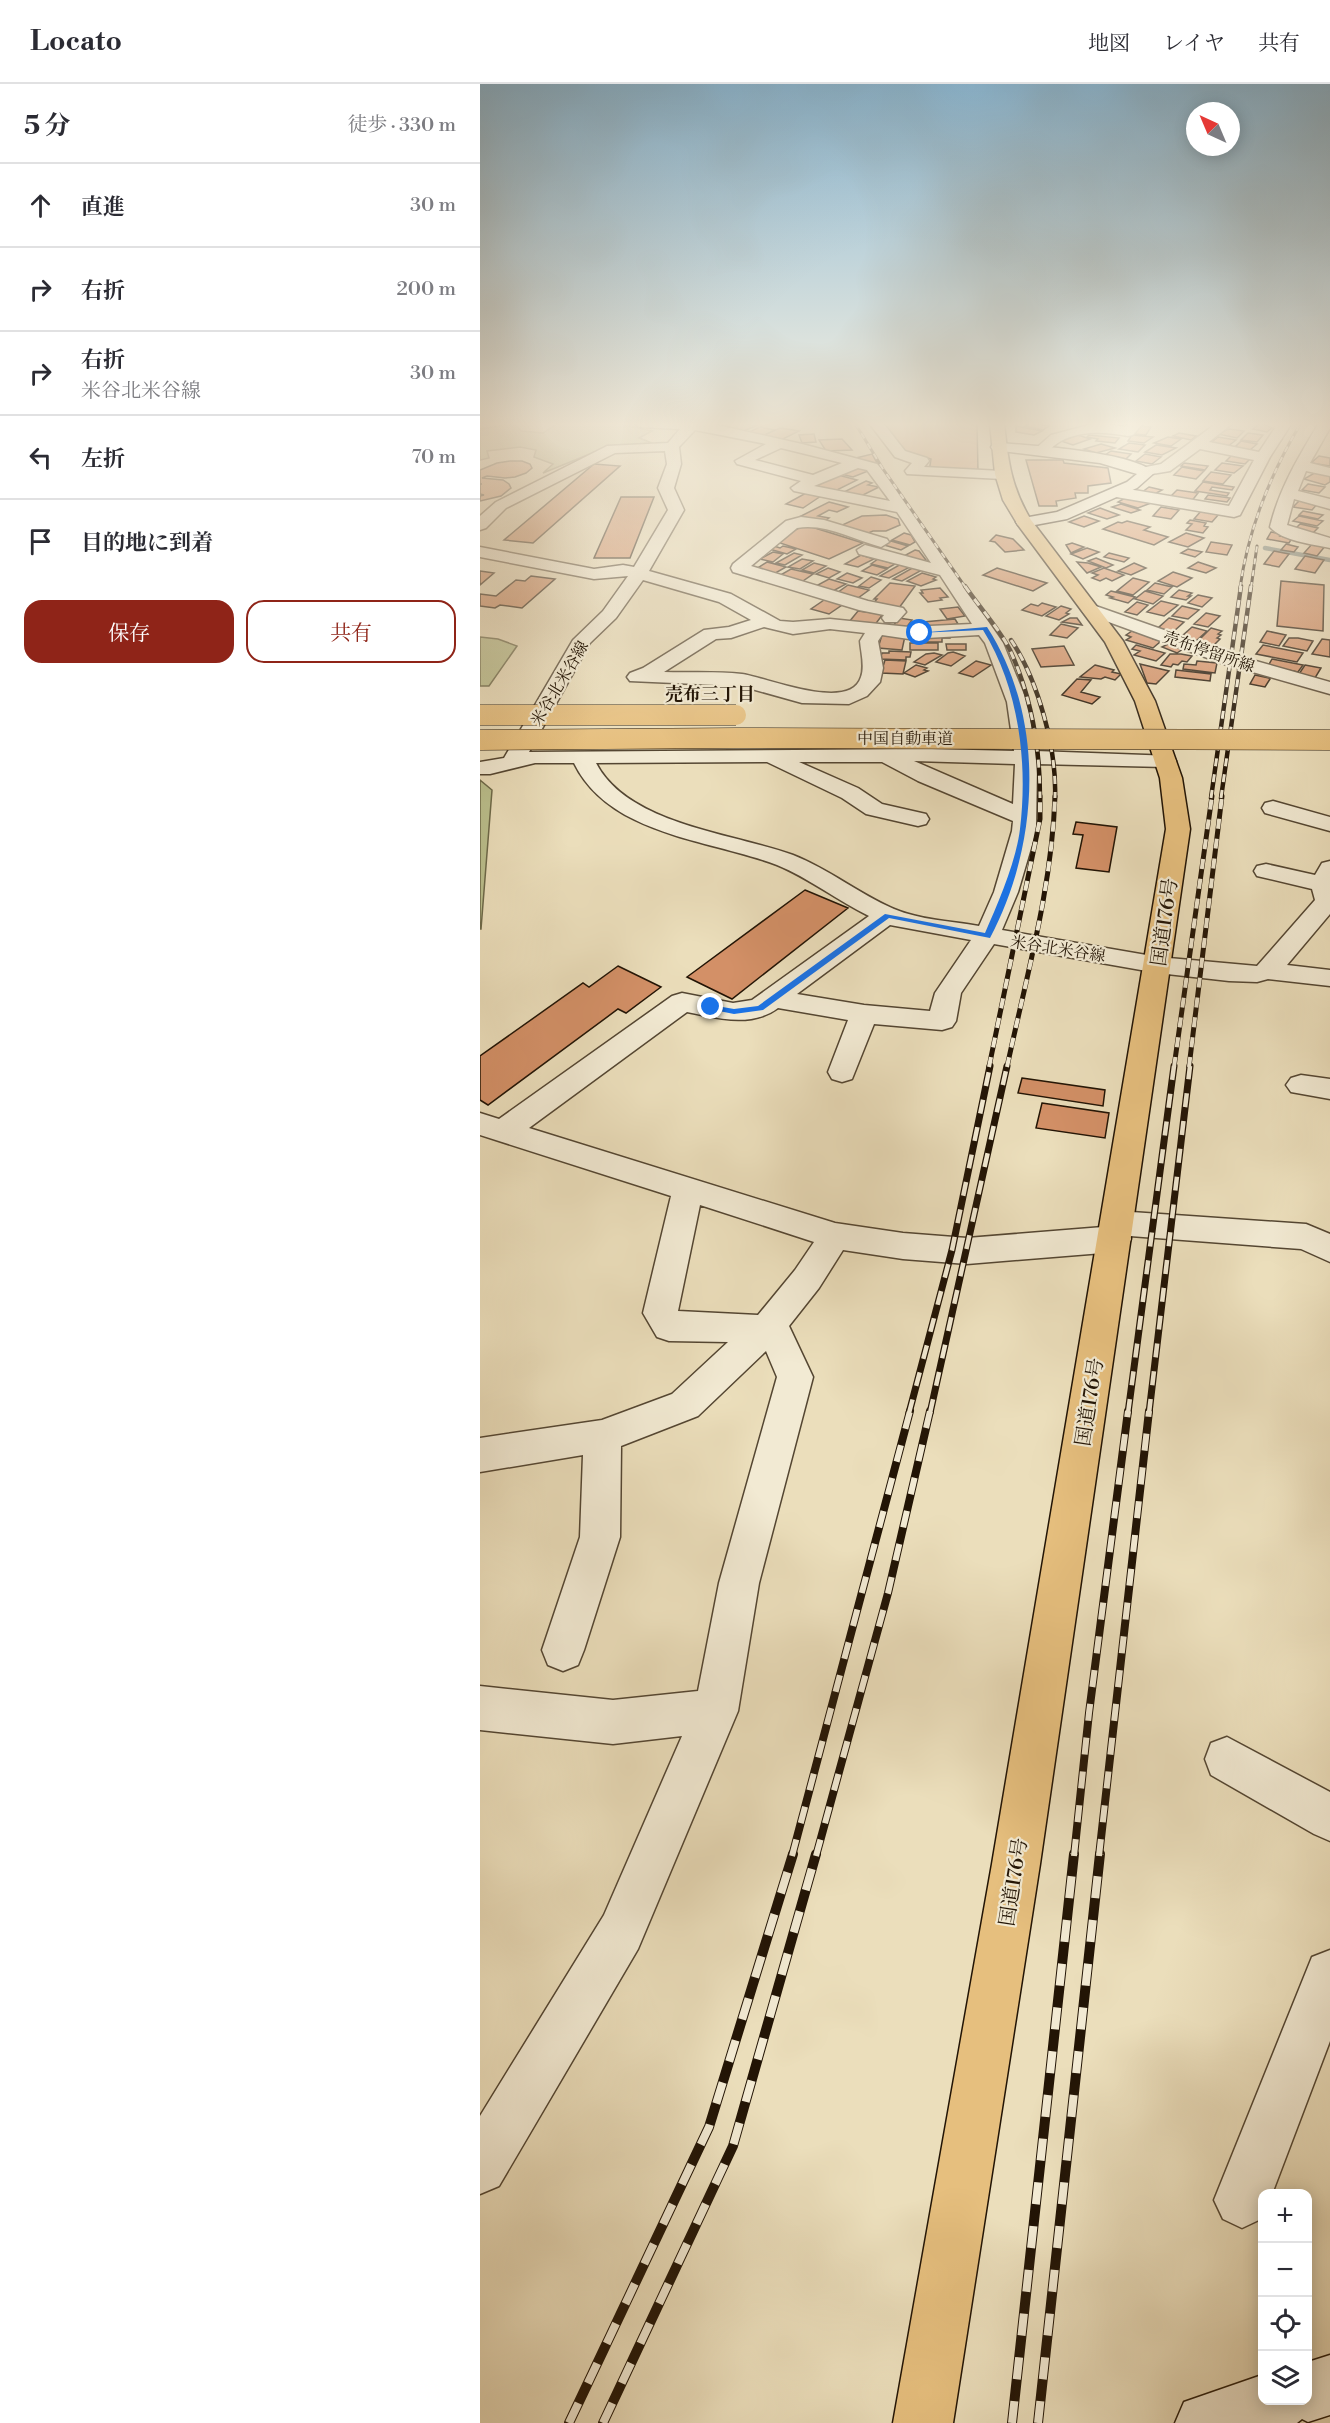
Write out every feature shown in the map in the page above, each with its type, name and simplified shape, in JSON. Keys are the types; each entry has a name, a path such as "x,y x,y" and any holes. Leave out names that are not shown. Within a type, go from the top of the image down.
{"highway":[{"name":"国道176号","path":"923,2423 1016,1863 1178,828 1171,778 1145,701 1114,641 1032,532"},
{"path":"480,714 755,715"},
{"name":"中国自動車道","path":"791,715 863,715"},
{"path":"995,716 1043,716"},
{"path":"1126,716 1174,716"},
{"name":"中国自動車道","path":"480,740 736,738 1330,740"}],"street":[{"name":"米谷北米谷線","path":"512,763 582,640 593,632 618,603 639,574 663,532"},
{"path":"768,620 731,632 711,634 650,672 637,677 742,680 802,697 849,698 860,692 870,682 873,668 869,641 897,612 865,606 739,568 782,532"},
{"path":"848,532 881,542"},
{"path":"901,532 865,550 947,572"},
{"path":"776,999 864,1014 942,1022 948,993 987,936 1006,892 1024,831 1026,757 1017,702 994,643 918,532"},
{"path":"1291,532 1330,543"},
{"path":"480,552 594,574 623,570 725,598 776,626 793,628 831,624 909,633 985,628"},
{"name":"売布停留所線","path":"1090,609 1231,660 1330,688"},
{"path":"480,768 535,757 765,755 1165,760"},
{"path":"765,755 850,793 874,809 918,819"},
{"path":"886,756 926,776 1024,817"},
{"name":"米谷北米谷線","path":"582,758 590,778 603,791 652,821 784,860 821,877 887,915 987,936 1158,965 1229,973 1257,974 1268,971 1330,978"},
{"path":"1274,808 1330,825"},
{"path":"1266,871 1328,880 1328,901 1268,971"},
{"path":"492,1128 682,1002 734,1012 760,1008 776,999 887,915"},
{"path":"842,1072 864,1014"},
{"path":"1301,1084 1330,1089"},
{"path":"492,1128 835,1236 903,1246 967,1251 1116,1231 1306,1237 1328,1246"},
{"path":"688,1190 660,1312 669,1327 768,1327"},
{"path":"480,1455 602,1436 685,1405 768,1327 807,1279 835,1236"},
{"path":"480,2167 621,1932 716,1711 738,1583 795,1377 768,1327"},
{"path":"563,1650 600,1537 602,1436"},
{"path":"480,1708 613,1722 716,1711"},
{"path":"1227,1759 1330,1818"},
{"path":"1242,2200 1330,1975"},
{"path":"1312,2391 1330,2385"},
{"path":"1205,2423 1264,2405"}],"green space":[{"path":"480,637 498,639 517,646 489,686 480,686"},
{"path":"480,780 492,790 481,929 480,929"}],"building":[{"path":"513,532 545,532 533,543 504,540"},
{"path":"605,532 640,532 630,558 594,558"},
{"path":"828,532 863,543 829,559 777,542 786,534"},
{"path":"1113,532 1151,532 1168,537 1154,545"},
{"path":"1271,532 1292,538 1289,543 1267,539"},
{"path":"904,533 911,535 915,542 910,545 892,540"},
{"path":"1186,533 1204,538 1188,547 1169,542"},
{"path":"996,535 1013,539 1024,550 1005,552 995,542 990,541"},
{"path":"891,541 908,546 901,550 884,545"},
{"path":"1211,542 1232,545 1227,555 1206,552"},
{"path":"1072,543 1084,547 1071,553 1066,545"},
{"path":"1313,543 1326,545 1317,556 1304,553"},
{"path":"1286,544 1298,547 1294,552 1281,550"},
{"path":"774,546 796,549 787,554 769,549"},
{"path":"1087,548 1099,552 1083,559 1071,554"},
{"path":"1188,549 1202,552 1195,557 1181,553"},
{"path":"915,550 919,551 926,560 921,562 902,557"},
{"path":"1274,551 1289,554 1279,567 1264,564"},
{"path":"773,552 783,554 773,562 760,559"},
{"path":"794,553 802,555 785,565 776,563"},
{"path":"1109,553 1129,558 1124,562 1104,557"},
{"path":"861,555 874,559 858,567 845,564"},
{"path":"1305,556 1324,560 1315,573 1295,569"},
{"path":"1096,558 1113,565 1106,568 1088,561"},
{"path":"802,559 813,561 800,569 788,567"},
{"path":"878,559 895,564 888,568 871,564"},
{"path":"767,562 786,567 772,575 753,571"},
{"path":"1077,562 1088,563 1101,567 1087,573"},
{"path":"1198,562 1216,568 1206,573 1188,568"},
{"path":"814,563 826,566 814,573 802,570"},
{"path":"1134,563 1146,568 1131,575 1118,571"},
{"path":"901,564 910,567 889,578 880,576"},
{"path":"872,565 887,569 877,575 862,571"},
{"path":"914,567 922,570 902,581 893,579"},
{"path":"828,568 840,572 829,578 816,574"},
{"path":"997,568 1047,583 1033,591 983,575"},
{"path":"1104,568 1124,575 1112,581 1106,578 1100,581 1092,578 1098,575 1092,573"},
{"path":"791,569 813,574 800,583 777,577"},
{"path":"480,571 494,573 480,585"},
{"path":"1173,572 1192,578 1177,587 1158,581"},
{"path":"847,573 862,578 853,583 837,579"},
{"path":"922,573 936,577 933,579 936,580 921,586 907,581"},
{"path":"531,576 555,579 522,608 500,605 495,608 480,606 480,594 496,596 516,580 525,581"},
{"path":"871,577 881,580 869,588 859,586"},
{"path":"1133,578 1149,582 1133,595 1117,591"},
{"path":"829,579 846,584 833,591 816,586"},
{"path":"1281,581 1324,585 1323,631 1277,626"},
{"path":"890,583 915,586 899,608 873,604 877,599 874,599"},
{"path":"1155,583 1172,587 1164,594 1147,590"},
{"path":"848,585 869,590 858,598 837,593"},
{"path":"940,588 948,597 940,598 942,600 928,602 920,593 923,593 921,590"},
{"path":"1179,590 1192,593 1188,596 1191,596 1186,600 1171,597"},
{"path":"1111,591 1135,597 1128,603 1106,595"},
{"path":"1145,591 1163,596 1153,604 1135,599"},
{"path":"1198,595 1212,598 1202,607 1188,603"},
{"path":"827,598 845,603 829,614 811,609"},
{"path":"1161,601 1178,605 1164,616 1147,612"},
{"path":"1137,602 1148,605 1137,615 1125,612"},
{"path":"1042,603 1056,607 1042,616 1022,610 1031,604 1038,606"},
{"path":"1061,606 1071,609 1066,613 1069,614 1059,620 1046,616"},
{"path":"1182,606 1199,610 1188,619 1172,616"},
{"path":"958,607 965,616 947,619 940,609"},
{"path":"858,611 883,614 874,626 849,622"},
{"path":"1206,613 1220,616 1208,627 1194,624"},
{"path":"899,618 912,620 906,628 893,626"},
{"path":"1070,618 1077,618 1082,625 1062,622"},
{"path":"1169,618 1184,622 1173,632 1158,628"},
{"path":"955,619 958,624 916,629 913,623"},
{"path":"1061,624 1078,628 1067,638 1050,635"},
{"path":"1192,627 1207,631 1196,641 1181,637"},
{"path":"1211,628 1222,631 1217,638 1220,639 1212,647 1196,643"},
{"path":"1132,631 1161,641 1153,648 1126,640 1131,637 1126,635"},
{"path":"1267,631 1286,635 1279,646 1260,642"},
{"path":"950,634 950,638 942,638 942,642 918,642 918,636"},
{"path":"882,635 905,636 902,650 878,648"},
{"path":"1289,638 1313,641 1307,651 1283,646"},
{"path":"1322,639 1330,640 1330,657 1312,654"},
{"path":"1172,642 1186,647 1177,653 1162,647"},
{"path":"910,643 938,643 938,650 910,650"},
{"path":"946,644 966,644 966,650 947,650"},
{"path":"1136,645 1165,653 1156,661 1134,655 1140,651 1132,649"},
{"path":"1263,645 1303,653 1297,662 1256,654"},
{"path":"1064,646 1074,665 1041,667 1032,649"},
{"path":"889,651 911,652 910,657 906,657 906,660 880,659 882,653 889,653"},
{"path":"953,652 965,656 951,666 936,662 948,653"},
{"path":"926,654 942,655 925,665 914,662"},
{"path":"1170,654 1192,656 1187,662 1182,661 1178,665 1173,664 1171,667 1161,665"},
{"path":"1272,659 1303,665 1298,672 1268,666"},
{"path":"885,660 906,661 903,674 881,673"},
{"path":"976,661 991,665 973,677 959,673"},
{"path":"1197,661 1217,663 1215,673 1183,669 1184,664 1196,665"},
{"path":"1140,664 1169,671 1156,684 1147,683"},
{"path":"916,665 927,668 924,670 928,671 915,677 904,673"},
{"path":"1095,665 1121,674 1115,680 1105,677 1101,679 1080,677"},
{"path":"1305,665 1321,668 1315,678 1299,674"},
{"path":"1176,670 1211,674 1210,681 1175,677"},
{"path":"1255,675 1270,679 1265,687 1250,684"},
{"path":"1077,679 1091,680 1081,692 1100,697 1092,704 1062,695"},
{"path":"1076,822 1117,827 1109,872 1076,868 1083,835 1073,834"},
{"path":"805,890 848,908 732,999 687,977"},
{"path":"618,966 661,987 626,1013 618,1009 488,1105 480,1100 480,1056 583,983 589,987"},
{"path":"1022,1078 1105,1090 1103,1106 1018,1093"},
{"path":"1042,1103 1109,1113 1105,1138 1036,1128"}],"waterway":[{"path":"1265,548 1330,560"}],"railway":[{"path":"927,532 966,588"},
{"path":"1240,588 1253,532"},
{"path":"1251,588 1257,546"},
{"path":"965,586 1010,650 1024,686 1036,741 1040,798"},
{"path":"1211,798 1241,586"},
{"path":"1221,798 1251,586"},
{"path":"1011,640 1030,675 1044,716 1053,758 1055,796"},
{"path":"1007,1067 1044,899 1055,796"},
{"path":"1174,1067 1212,796"},
{"path":"1189,1067 1222,796"},
{"path":"989,1067 1040,819 1040,798"},
{"path":"909,1413 952,1250 990,1066"},
{"path":"930,1413 1007,1066"},
{"path":"1128,1413 1174,1066"},
{"path":"1149,1413 1190,1066"},
{"path":"792,1856 910,1411"},
{"path":"816,1856 888,1593 930,1411"},
{"path":"1074,1856 1089,1713 1128,1411"},
{"path":"1099,1856 1149,1411"},
{"path":"569,2423 709,2127 793,1854"},
{"path":"603,2423 733,2146 816,1854"},
{"path":"1012,2423 1074,1854"},
{"path":"1038,2423 1100,1854"}],"district":[{"name":"売布三丁目","path":"710,694"}],"route":[{"path":"711,1007 734,1012 760,1008 776,999 887,915 901,920 987,936 1006,892 1024,831 1026,757 1017,702 994,643 985,628 920,633"}]}
